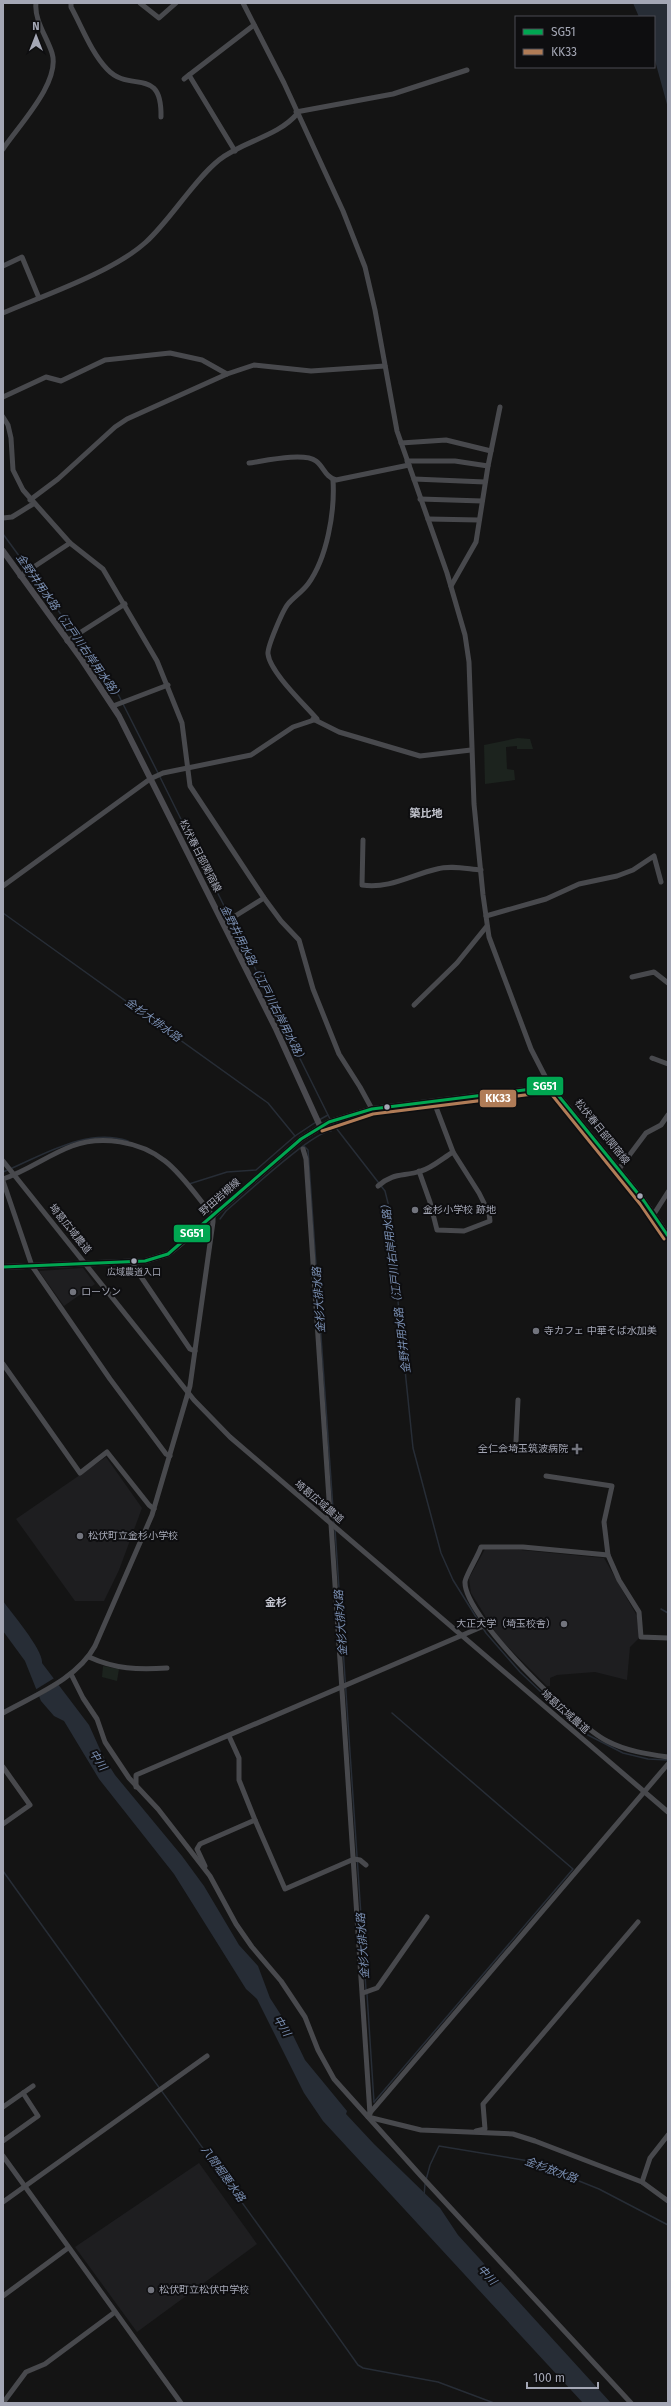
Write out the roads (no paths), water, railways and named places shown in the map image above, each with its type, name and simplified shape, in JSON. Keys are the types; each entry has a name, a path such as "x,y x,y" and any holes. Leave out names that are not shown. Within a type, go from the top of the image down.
{"main road":[{"name":"松伏春日部関宿線","path":"3,551 113,706 224,923 291,1059 320,1126"},
{"name":"松伏春日部関宿線","path":"549,1084 654,1214 668,1236"},
{"path":"320,1126 332,1121 372,1110 540,1088 549,1084"},
{"name":"野田岩槻線","path":"3,1267 131,1262 156,1259 168,1254 301,1139 320,1126"}],"street":[{"path":"3,149 46,88 53,73 52,53 39,21 36,3"},
{"path":"71,3 71,7 96,53 107,69 118,77 153,86 159,93 161,117"},
{"path":"140,3 159,18 176,3"},
{"path":"243,3 284,83 296,113 343,211 365,266 401,443 451,586 465,635 469,662 471,750 487,926 497,962 531,1049 549,1084"},
{"path":"184,79 254,25"},
{"path":"3,313 107,268 133,252 156,231 220,160 288,124 296,113 393,94 467,70"},
{"path":"189,75 235,151"},
{"path":"3,266 22,257 39,298"},
{"path":"3,397 46,378 60,381 105,360 128,356 170,353 202,360 227,374"},
{"path":"3,518 12,517 32,502 115,427 127,419 227,374 254,365 311,371 385,366"},
{"path":"451,586 476,542 485,482 500,407"},
{"path":"3,417 8,425 11,438 13,470 32,502 70,543 103,569 125,604 168,685 182,723 189,768 190,786 195,796 264,898 281,921 299,940 313,989 337,1049 372,1110"},
{"path":"401,443 446,440 491,451"},
{"path":"3,886 150,779 163,773 251,755 293,727 317,719 277,672 267,653 287,605 308,584 326,542 334,502 334,480 316,461 304,457 249,463"},
{"path":"334,480 408,463 455,461 488,466"},
{"path":"414,479 485,482"},
{"path":"420,498 482,501"},
{"path":"428,519 479,520"},
{"path":"20,576 70,543"},
{"path":"68,641 125,604"},
{"path":"113,706 168,685"},
{"path":"313,720 339,732 420,756 471,750"},
{"path":"363,840 362,885 378,886 400,882 438,868 481,870"},
{"path":"486,916 546,898 579,884 617,876 633,870 654,856 660,882"},
{"path":"224,923 264,898"},
{"path":"414,1005 457,963 487,926"},
{"path":"632,977 654,972 668,983"},
{"path":"652,1058 668,1064"},
{"path":"419,1171 430,1202 437,1230 464,1231 490,1221 489,1213 453,1152 434,1102"},
{"path":"618,1169 646,1133 661,1124 668,1115"},
{"path":"3,1714 70,1674 89,1657 154,1509 170,1456 188,1392 195,1351 212,1216 165,1161 121,1142 95,1140 72,1145 3,1180 32,1266 110,1379 166,1454 170,1456"},
{"path":"303,1149 306,1159 326,1431 330,1514 326,1519"},
{"path":"380,1184 392,1176 419,1171 453,1152"},
{"name":"埼葛広域農道","path":"3,1162 86,1263 188,1392 230,1437 668,1812"},
{"path":"654,1214 668,1192"},
{"path":"131,1262 190,1349 195,1351"},
{"path":"3,1364 80,1473 107,1452 149,1506 154,1509"},
{"path":"516,1441 518,1400"},
{"path":"546,1476 612,1486 615,1491 604,1522 608,1555 619,1580 639,1612 641,1637 668,1638"},
{"path":"331,1524 363,1993 368,2115"},
{"path":"608,1555 523,1547 481,1547 476,1562 465,1582 468,1593 486,1625 496,1639 588,1730 607,1741 629,1750 668,1757"},
{"path":"136,1787 136,1775 463,1637 486,1625"},
{"path":"89,1657 103,1663 134,1670 167,1668"},
{"path":"70,1674 83,1698 97,1719 105,1742 136,1787 158,1809 210,1876"},
{"path":"229,1736 239,1758 239,1780 284,1888 354,1859 360,1860 366,1865"},
{"path":"368,2115 668,1764"},
{"path":"3,1767 30,1805 3,1824"},
{"path":"255,1820 200,1844 197,1849 236,1924 252,1947 281,1981 305,2017 318,2050 334,2079 631,2403"},
{"path":"363,1993 377,1988 428,1917"},
{"path":"461,2132 484,2129 483,2104 638,1922"},
{"path":"3,2202 207,2056"},
{"path":"3,2107 33,2086"},
{"path":"3,2141 38,2116 22,2093"},
{"path":"368,2115 421,2130 513,2134 642,2182 668,2200"},
{"path":"642,2182 650,2158 668,2135"},
{"path":"3,2156 68,2248 182,2403"},
{"path":"3,2296 68,2248"},
{"path":"3,2403 26,2372 45,2364 115,2312"}],"water":[{"path":"633,3 668,3 668,108 655,61 655,16 639,16"},
{"name":"中川","path":"3,1601 33,1641 41,1657 42,1663 89,1725 103,1756 115,1775 182,1856 204,1886 239,1945 258,1966 270,1998 290,2029 305,2060 347,2111 346,2114 374,2144 440,2208 458,2235 611,2403 583,2403 323,2121 304,2093 257,1999 246,1989 174,1874 99,1779 64,1721 54,1716 41,1701 25,1661 3,1631"}],"waterway":[{"name":"金野井用水路（江戸川右岸用水路）","path":"3,534 28,568"},
{"name":"金野井用水路（江戸川右岸用水路）","path":"30,571 119,696 158,773"},
{"name":"金野井用水路（江戸川右岸用水路）","path":"160,777 330,1119"},
{"name":"金杉大排水路","path":"3,913 268,1103 295,1136"},
{"path":"319,1120 328,1115"},
{"path":"189,1184 227,1172 256,1170 295,1136 316,1122"},
{"name":"金野井用水路（江戸川右岸用水路）","path":"333,1124 385,1191 388,1203 413,1448 441,1553 453,1580 486,1633 520,1672 584,1733 623,1753 648,1759 668,1760"},
{"path":"220,1219 226,1211 295,1152 310,1141 331,1131"},
{"path":"3,1172 48,1151 80,1140 112,1138 128,1141"},
{"name":"金杉大排水路","path":"304,1146 308,1150 334,1523"},
{"name":"金杉大排水路","path":"335,1529 366,1990"},
{"path":"661,1609 668,1613"},
{"path":"374,2102 573,1869 392,1713"},
{"name":"八間堀悪水路","path":"3,1871 358,2365 363,2368 438,2382 494,2403"},
{"name":"金杉大排水路","path":"367,1994 374,2102"},
{"name":"金杉放水路","path":"426,2180 430,2165 439,2146 529,2161 599,2189 668,2225"},
{"name":"金杉放水路","path":"424,2196 425,2184"}],"place":[{"name":"金杉小学校 跡地","path":"415,1210"},
{"name":"広域農道入口","path":"134,1261"},
{"name":"ローソン","path":"73,1292"},
{"name":"寺カフェ 中華そば水加美","path":"536,1331"},
{"name":"全仁会埼玉筑波病院","path":"577,1449"},
{"name":"松伏町立金杉小学校","path":"80,1536"},
{"name":"大正大学（埼玉校舎）","path":"564,1624"},
{"name":"松伏町立松伏中学校","path":"151,2290"}],"district":[{"name":"築比地","path":"426,813"},
{"name":"金杉","path":"276,1602"}]}
